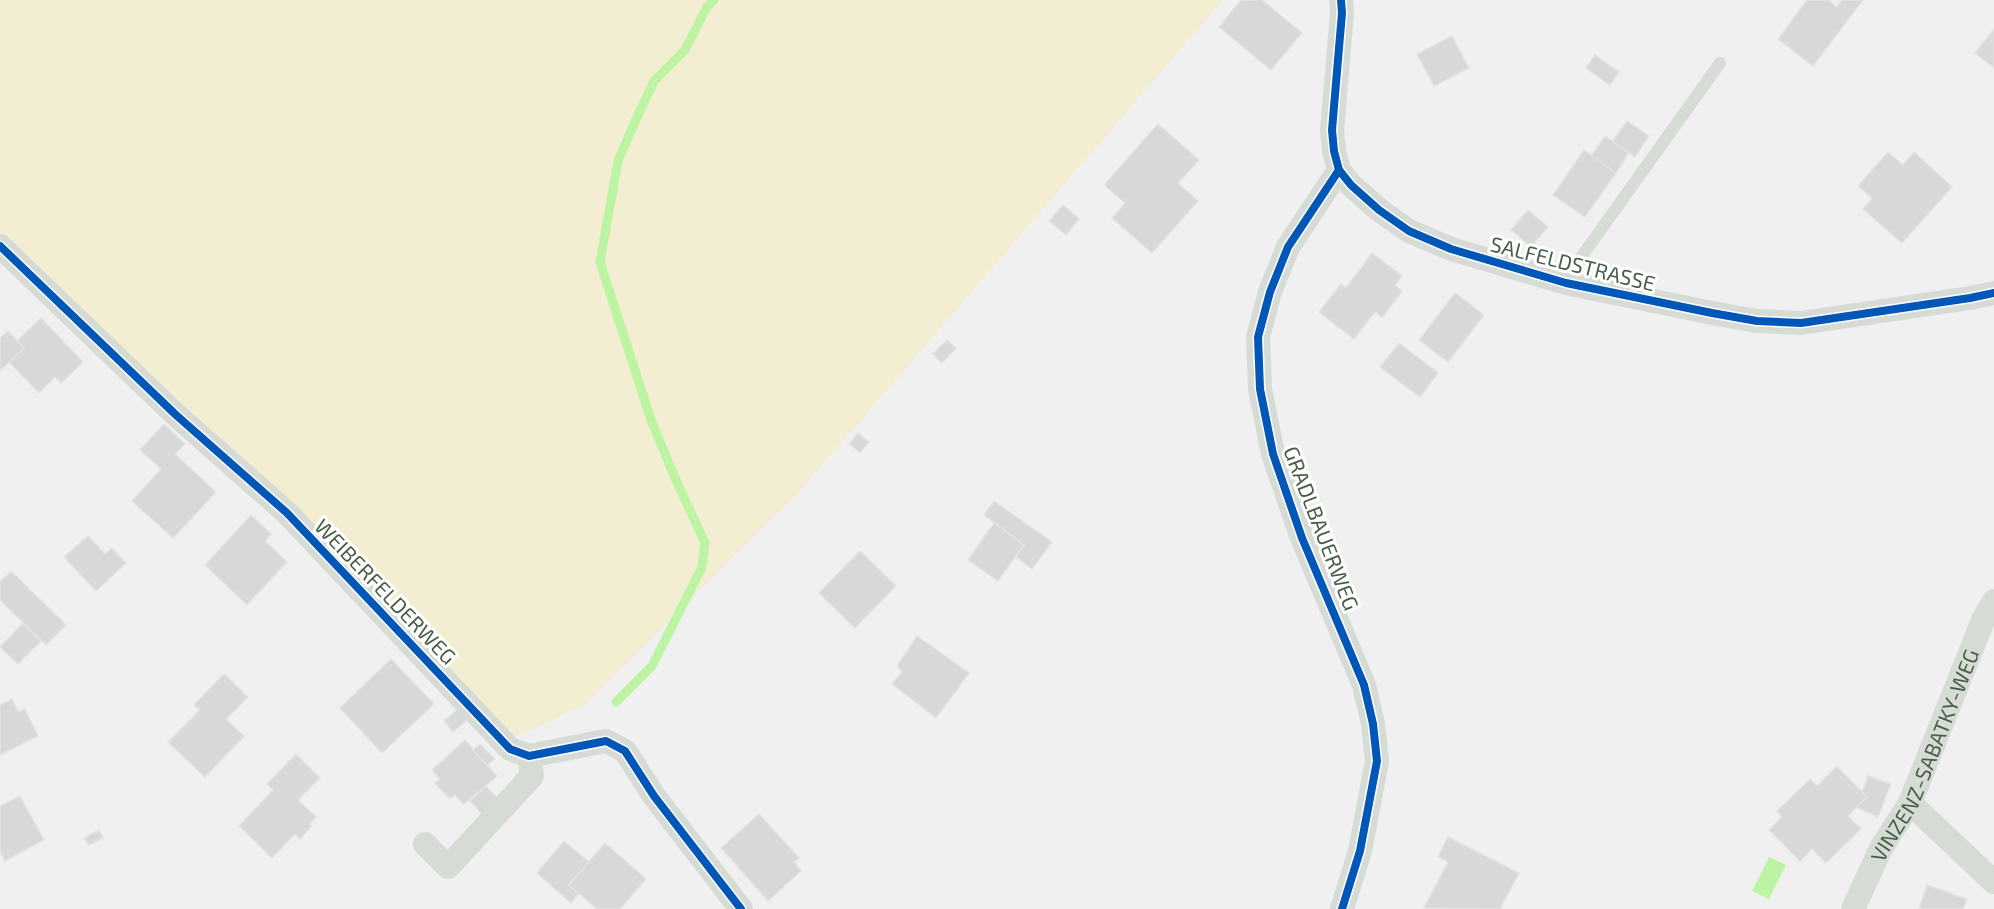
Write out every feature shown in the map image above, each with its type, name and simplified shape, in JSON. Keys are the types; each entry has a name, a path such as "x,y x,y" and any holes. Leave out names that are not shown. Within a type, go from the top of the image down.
{"street":[{"path":"1339,170 1332,130 1342,13 1341,0"},
{"name":"SALFELDSTRASSE","path":"1339,170 1379,210 1409,231 1451,249 1566,283 1712,314 1757,321 1801,323 1994,293"},
{"name":"GRADLBAUERWEG","path":"1339,170 1288,247 1270,292 1258,337 1260,389 1273,454 1302,538 1364,685 1373,724 1377,761 1359,850 1342,909"},
{"name":"WEIBERFELDERWEG","path":"0,246 176,415 287,513 510,748 529,756"},
{"name":"VINZENZ-SABATKY-WEG","path":"1853,909 1881,848 1910,803 1984,618 1994,601"},
{"path":"425,844 448,867 532,776 529,756 606,741 626,751 654,796 741,909"},
{"path":"1910,803 1994,882"}],"lane":[{"path":"1566,283 1582,255 1720,63"}],"shaded area":[{"path":"0,0 1223,0 806,484 584,705 511,739 0,232"},
{"path":"1769,857 1786,865 1769,899 1752,891"}],"building":[{"path":"1241,0 1262,0 1302,33 1271,70 1219,27"},
{"path":"1807,0 1828,0 1837,7 1842,0 1863,0 1813,66 1778,39"},
{"path":"1994,29 1994,68 1975,53"},
{"path":"1452,36 1469,68 1434,86 1417,54"},
{"path":"1595,55 1619,72 1610,85 1586,68"},
{"path":"1627,121 1649,136 1635,157 1612,142"},
{"path":"1158,124 1199,160 1178,183 1198,201 1152,253 1112,218 1125,203 1104,185"},
{"path":"1605,136 1629,153 1616,173 1591,156"},
{"path":"1584,150 1616,173 1585,217 1553,195"},
{"path":"1888,152 1903,165 1914,152 1952,187 1902,243 1863,209 1872,198 1858,186"},
{"path":"1063,205 1079,219 1066,235 1049,221"},
{"path":"1528,210 1548,227 1531,247 1511,230"},
{"path":"1372,253 1402,276 1395,285 1402,291 1382,318 1375,312 1354,339 1319,312 1341,284 1346,288"},
{"path":"1455,293 1484,315 1448,362 1419,340"},
{"path":"41,318 83,362 61,383 55,377 39,393 9,362 24,348 17,341"},
{"path":"8,331 24,348 0,371 0,338"},
{"path":"947,340 956,348 942,363 933,354"},
{"path":"1399,343 1438,373 1420,397 1380,367"},
{"path":"164,424 185,444 175,454 216,492 173,538 132,501 161,469 140,450"},
{"path":"858,433 869,442 860,453 849,444"},
{"path":"994,501 1052,542 1032,569 1016,557 1024,545 984,515"},
{"path":"251,515 271,534 265,541 287,562 247,605 205,565"},
{"path":"994,523 1024,545 998,581 968,560"},
{"path":"88,536 105,554 112,548 126,563 96,591 64,557"},
{"path":"860,551 896,586 855,628 819,593"},
{"path":"11,571 66,625 46,645 0,600 0,582"},
{"path":"23,623 41,641 18,664 0,647"},
{"path":"917,636 969,673 936,718 892,684 902,672 897,666"},
{"path":"391,659 434,704 382,753 340,708"},
{"path":"224,674 248,697 226,719 244,736 205,777 168,742 200,710 194,705"},
{"path":"12,699 18,712 25,709 38,736 0,755 0,705"},
{"path":"458,709 467,720 453,732 444,721"},
{"path":"465,740 497,776 464,804 455,795 450,799 435,783 440,779 432,770"},
{"path":"480,744 495,759 487,765 473,750"},
{"path":"296,754 320,778 298,800 316,817 309,824 312,826 300,839 295,834 272,858 239,826 273,790 267,784"},
{"path":"1837,766 1867,797 1848,816 1861,829 1826,863 1812,849 1800,861 1769,830 1782,817 1777,811 1810,779 1817,786"},
{"path":"1868,776 1891,784 1878,817 1856,807 1867,797 1862,792"},
{"path":"486,786 499,800 483,815 470,801"},
{"path":"20,796 44,840 5,861 0,851 0,806"},
{"path":"759,814 799,858 794,862 801,871 768,901 721,848"},
{"path":"99,830 103,838 89,845 84,838"},
{"path":"1448,837 1519,873 1500,909 1424,908 1448,862 1438,857"},
{"path":"564,841 589,862 569,885 579,893 571,903 537,873"},
{"path":"605,843 646,879 620,909 597,909 569,885"},
{"path":"1927,885 1967,899 1963,909 1919,909"}],"waterway":[{"path":"616,702 652,666 702,567 705,543 651,420 600,262 618,161 634,124 654,81 685,50 707,7 714,0"}],"cycle path":[{"path":"1341,0 1342,13 1332,130 1339,170 1351,185 1379,210 1409,231 1451,249 1566,283 1757,321 1801,323 1994,293"},
{"path":"1339,170 1288,247 1270,292 1258,337 1260,389 1273,454 1302,538 1364,685 1373,724 1377,761 1360,851 1342,909"},
{"path":"0,246 176,415 287,513 510,749 529,756 606,741 625,751 654,796 741,909"}]}
